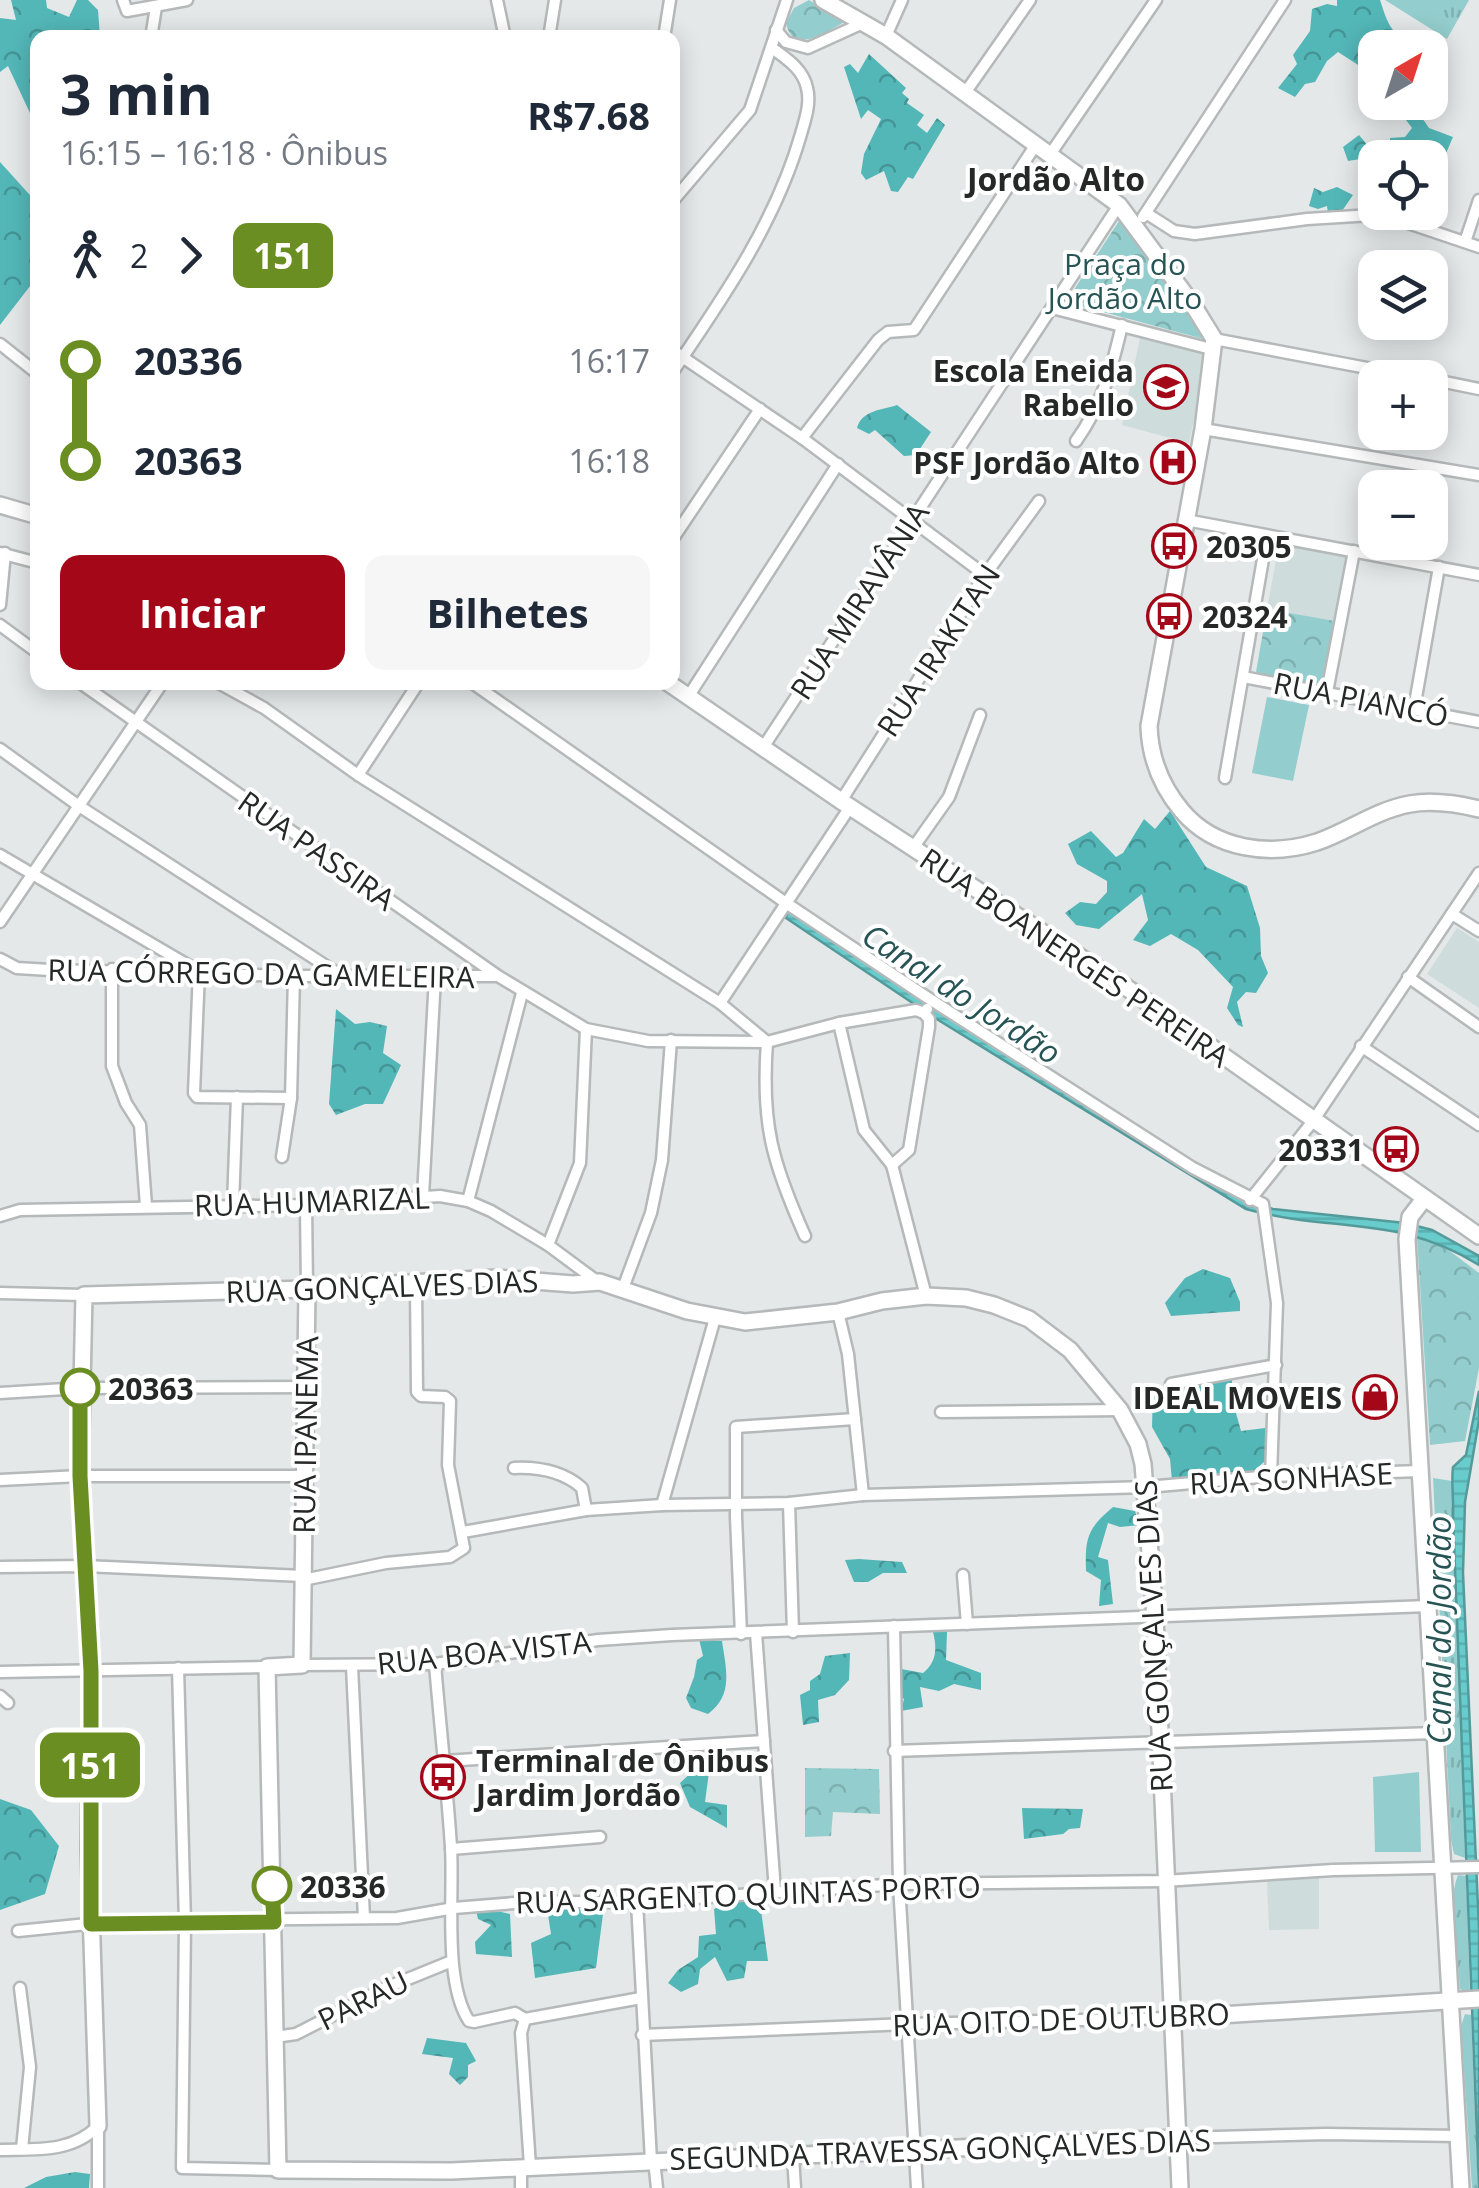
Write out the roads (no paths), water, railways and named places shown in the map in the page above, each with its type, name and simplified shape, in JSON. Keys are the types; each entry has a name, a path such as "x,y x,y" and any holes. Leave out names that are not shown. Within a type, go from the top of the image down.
{"street":[{"path":"125,5 156,7 187,0"},
{"path":"497,0 503,30"},
{"path":"550,30 555,0"},
{"path":"665,30 670,0"},
{"path":"680,193 750,110 787,0"},
{"path":"823,0 886,36 1141,219 1195,234 1372,215 1396,219 1479,247"},
{"path":"886,36 902,0"},
{"path":"964,93 1030,0"},
{"path":"1049,156 1156,0"},
{"path":"1141,219 1285,0"},
{"path":"152,30 156,7"},
{"path":"776,30 786,42 808,48 863,22"},
{"path":"680,362 764,228 788,175 805,121 809,99 806,83 795,66 772,48"},
{"path":"802,438 878,340 888,332 914,330 1035,146"},
{"path":"1464,242 1479,200"},
{"name":"RUA MIRAVÂNIA","path":"764,746 1119,205"},
{"path":"1141,219 1214,344 1203,429 1149,726 1156,770 1188,818 1206,832 1258,850 1315,842 1354,823 1410,804 1428,802 1479,810"},
{"path":"1052,308 1214,344 1358,368"},
{"path":"1076,440 1098,409 1122,325"},
{"path":"0,344 30,368"},
{"path":"680,356 802,438 985,575"},
{"path":"1448,383 1479,388"},
{"path":"680,528 760,409"},
{"path":"1203,429 1479,475"},
{"path":"688,696 838,464"},
{"name":"RUA IRAKITAN","path":"720,1002 786,904 985,575 1038,501"},
{"path":"0,506 30,514"},
{"path":"1186,520 1479,575"},
{"path":"1225,778 1268,536"},
{"path":"1327,692 1354,551"},
{"path":"0,605 3,553 30,561"},
{"path":"1414,709 1439,567"},
{"path":"0,626 30,647"},
{"name":"RUA PIANCÓ","path":"1244,677 1479,722"},
{"name":"RUA PASSIRA","path":"89,690 498,976"},
{"path":"0,922 29,874 138,724 157,690"},
{"path":"232,690 358,775 720,1002 767,1042 763,1092 767,1129 780,1184 805,1236"},
{"path":"358,775 415,690"},
{"path":"482,690 928,1007 1161,1155 1264,1210 1278,1303 1271,1476"},
{"name":"RUA BOANERGES PEREIRA","path":"679,690 1120,983 1479,1236"},
{"path":"913,848 949,797 980,715"},
{"path":"0,749 79,806 341,975"},
{"path":"0,854 199,972 192,1091 197,1097 291,1098"},
{"path":"1250,1200 1313,1121 1479,873"},
{"path":"1452,914 1479,932"},
{"name":"RUA CÓRREGO DA GAMELEIRA","path":"0,959 17,968 294,976 498,976 586,1030 672,1040 767,1042 840,1023 928,1007"},
{"path":"112,969 112,1066 126,1103 140,1125 146,1206"},
{"path":"282,1156 291,1098 294,976"},
{"path":"423,1196 435,977"},
{"path":"1408,977 1479,1028"},
{"path":"468,1201 522,993"},
{"path":"892,1166 909,1150 929,1027 928,1007"},
{"path":"840,1023 864,1130 892,1166 926,1296"},
{"path":"548,1245 580,1162 586,1030"},
{"path":"622,1292 651,1213 662,1160 672,1040"},
{"path":"1361,1046 1479,1125"},
{"path":"233,1204 236,1096"},
{"name":"RUA HUMARIZAL","path":"0,1216 20,1210 306,1204 423,1196 468,1201 492,1211 600,1282"},
{"path":"1424,1198 1410,1219 1407,1239 1434,1733 1447,1868 1461,2188"},
{"name":"RUA IPANEMA","path":"302,1665 306,1204"},
{"name":"RUA GONÇALVES DIAS","path":"0,1293 84,1295 307,1289 497,1278 573,1284 600,1282 715,1318 745,1322 838,1312 926,1296 980,1302 1028,1319 1070,1350 1120,1410 1138,1444 1148,1487 1180,2188"},
{"path":"0,1567 85,1566 303,1578 386,1563 450,1557 464,1548 448,1465 450,1401 416,1392 416,1283"},
{"path":"84,1295 80,1476 91,1671 91,1924 98,2188"},
{"path":"838,1312 848,1354 863,1495"},
{"path":"662,1505 715,1318"},
{"path":"1170,1384 1276,1365"},
{"path":"0,1393 80,1388 306,1387"},
{"path":"941,1412 1120,1410"},
{"path":"742,1634 736,1426 855,1419"},
{"path":"514,1468 530,1467 574,1480 582,1488 586,1510"},
{"name":"RUA SONHASE","path":"462,1532 586,1510 662,1505 790,1504 863,1495 1148,1487 1271,1476 1420,1471"},
{"path":"0,1480 306,1476"},
{"path":"790,1504 793,1632"},
{"path":"963,1575 967,1624"},
{"name":"RUA BOA VISTA","path":"0,1672 434,1664 598,1640 1428,1606"},
{"path":"894,1626 899,1884 917,2188"},
{"path":"756,1634 776,1890"},
{"path":"434,1664 451,1849 452,1961 469,2021 515,2013 525,2019 641,1998"},
{"path":"352,1666 364,1918"},
{"path":"267,1667 278,2170"},
{"path":"178,1668 186,1923"},
{"path":"894,1751 1434,1733"},
{"path":"444,1761 764,1741"},
{"path":"451,1849 600,1837"},
{"name":"RUA SARGENTO QUINTAS PORTO","path":"18,1932 91,1924 397,1918 454,1908 637,1902 899,1884 1164,1881 1334,1870 1479,1867"},
{"path":"637,1902 642,2035 652,2161 658,2188"},
{"name":"SEGUNDA TRAVESSA GONÇALVES DIAS","path":"186,1923 182,2168 431,2172 1178,2138 1459,2136"},
{"name":"PARAU","path":"275,2037 296,2034 388,1987 452,1961"},
{"path":"20,1988 30,2067 22,2149"},
{"name":"RUA OITO DE OUTUBRO","path":"642,2035 1172,2018 1479,1999"},
{"path":"521,2188 526,2167 520,2033 525,2019"},
{"path":"0,2150 70,2145 86,2138 98,2126"},
{"path":"793,2156 794,2188"}],"place":[{"name":"Escola Eneida Rabello","path":"1166,387"},
{"name":"PSF Jordão Alto","path":"1173,462"},
{"name":"20305","path":"1174,546"},
{"name":"20324","path":"1169,616"},
{"name":"20331","path":"1396,1149"},
{"name":"20363","path":"80,1388"},
{"name":"IDEAL MOVEIS","path":"1375,1397"},
{"name":"Terminal de Ônibus Jardim Jordão","path":"443,1777"},
{"name":"20336","path":"272,1886"}],"district":[{"name":"Jordão Alto","path":"1056,178"}],"park label":[{"name":"Praça do Jordão Alto","path":"1125,280"}],"water label":[{"name":"Canal do Jordão","path":"962,993"},
{"name":"Canal do Jordão","path":"1438,1630"}]}
